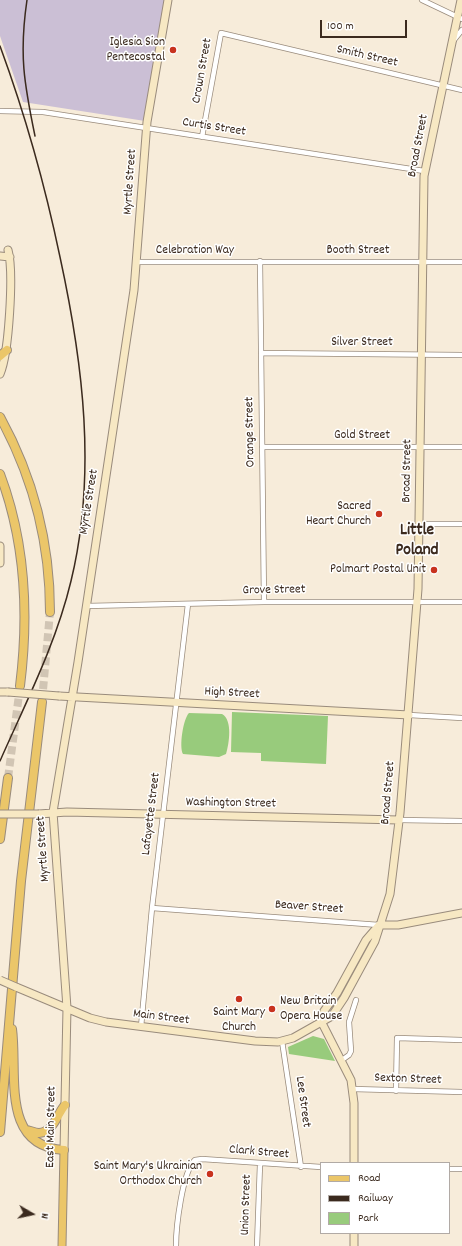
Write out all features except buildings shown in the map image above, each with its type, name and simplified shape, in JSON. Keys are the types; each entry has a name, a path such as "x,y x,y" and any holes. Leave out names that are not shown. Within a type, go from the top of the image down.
{"highway":[{"path":"0,356 7,350"},
{"path":"0,417 23,466 36,508 47,560 50,612"},
{"path":"0,474 16,525 24,579 25,630 20,686"},
{"path":"0,1132 25,846 42,702"},
{"path":"0,839 8,778"},
{"path":"10,1016 13,1037 17,1112 28,1136 48,1147 64,1150"},
{"path":"26,1130 37,1132 46,1131 54,1124 65,1105"}],"main road":[{"name":"East Main Street","path":"62,1246 64,1150"}],"street":[{"name":"Myrtle Street","path":"67,1008 53,814 134,290 147,128 168,0"},
{"path":"422,0 460,18"},
{"name":"Broad Street","path":"379,925 390,894 399,820 418,601 424,171 460,18 461,0"},
{"name":"Broad Street","path":"454,41 462,30"},
{"name":"Smith Street","path":"221,33 462,90"},
{"name":"Crown Street","path":"202,137 221,33"},
{"name":"Curtis Street","path":"0,111 43,112 424,171"},
{"path":"0,256 9,253 7,350 0,374"},
{"name":"Celebration Way","path":"137,262 254,261"},
{"name":"Booth Street","path":"254,261 462,262"},
{"name":"Orange Street","path":"260,261 264,602"},
{"name":"Silver Street","path":"261,353 462,355"},
{"name":"Gold Street","path":"262,447 462,447"},
{"path":"419,524 462,524"},
{"path":"0,546 0,563"},
{"name":"Grove Street","path":"86,606 264,602 462,602"},
{"name":"Lafayette Street","path":"141,1027 152,908 188,604"},
{"name":"High Street","path":"0,692 462,718"},
{"name":"Washington Street","path":"0,814 53,814 67,812 462,821"},
{"name":"Beaver Street","path":"152,908 379,925 398,925 462,913"},
{"name":"Main Street","path":"0,980 102,1022 256,1042 282,1041 301,1035 330,1017 341,1003 376,941 379,925"},
{"path":"342,1060 350,1055 351,1051 349,1024 356,1000"},
{"name":"East Main Street","path":"64,1150 67,1008"},
{"path":"322,1021 349,1074 353,1089 354,1162"},
{"path":"396,1091 397,1038 462,1040"},
{"name":"Lee Street","path":"282,1041 301,1167"},
{"name":"Sexton Street","path":"353,1089 462,1092"},
{"name":"Clark Street","path":"176,1246 177,1221 183,1193 189,1169 195,1160 202,1159 320,1168"},
{"name":"Union Street","path":"257,1246 260,1164"},
{"path":"450,1169 462,1169"},
{"path":"354,1234 354,1246"}],"shaded area":[{"path":"0,0 166,0 145,121 23,102 0,36"}],"green space":[{"path":"232,712 328,716 326,764 261,761 261,753 231,752"},
{"path":"189,713 222,714 225,717 228,721 229,727 226,754 219,757 183,754 181,745 182,733"},
{"path":"313,1036 324,1039 335,1061 289,1054 288,1047"}],"tunnel":[{"path":"42,701 50,612"},
{"path":"8,778 20,687"}],"railway":[{"path":"27,0 23,37 23,53 28,100 35,136"},
{"path":"0,46 34,150 60,257 75,337 84,419 85,459 79,541 65,604 40,672 0,761"}],"place":[{"name":"Iglesia Sion Pentecostal","path":"173,50"},
{"name":"Sacred Heart Church","path":"379,514"},
{"name":"Polmart Postal Unit","path":"434,570"},
{"name":"Saint Mary Church","path":"239,999"},
{"name":"New Britain Opera House","path":"272,1009"},
{"name":"Saint Mary's Ukrainian Orthodox Church","path":"210,1174"}],"district":[{"name":"Little Poland","path":"417,542"}]}
